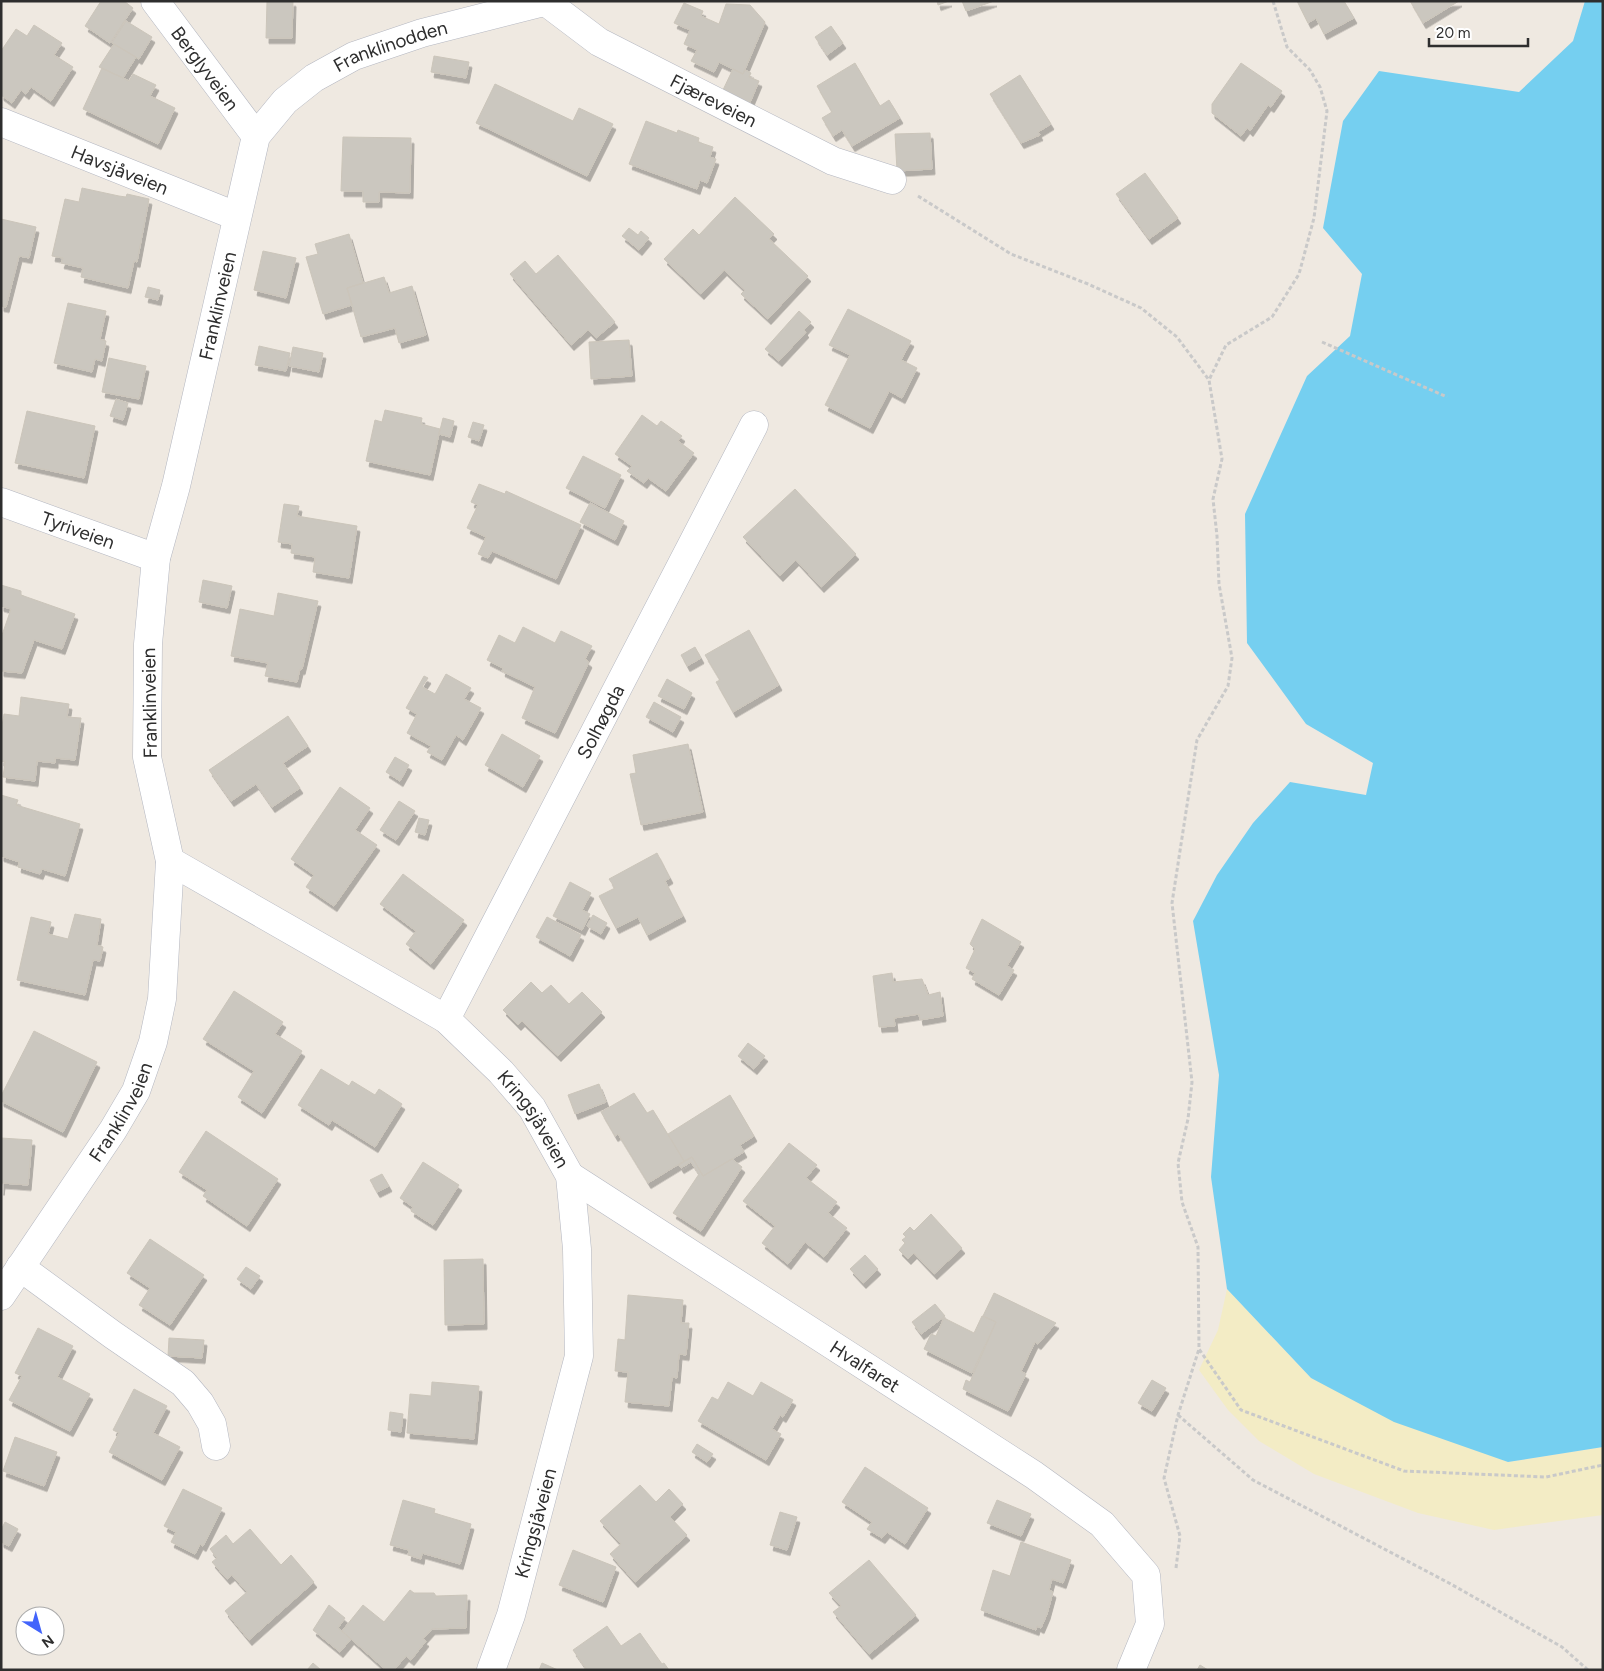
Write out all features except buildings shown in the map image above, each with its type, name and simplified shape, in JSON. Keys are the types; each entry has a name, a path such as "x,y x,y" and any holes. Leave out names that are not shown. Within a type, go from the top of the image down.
{"street":[{"name":"Berglyveien","path":"154,1 256,136"},
{"name":"Franklinodden","path":"256,136 285,101 306,84 354,56 422,33 547,2"},
{"name":"Fjæreveien","path":"547,2 599,42 833,161 892,180"},
{"name":"Havsjåveien","path":"1,122 236,216"},
{"name":"Franklinveien","path":"1,1296 113,1130 136,1090 153,1042 162,999 170,860 147,757 148,644 156,558 176,486 236,216 256,136"},
{"name":"Solhøgda","path":"446,1019 754,425"},
{"name":"Tyriveien","path":"1,502 156,558"},
{"name":"Kringsjåveien","path":"170,860 446,1019 501,1072 532,1108 570,1176 577,1249 579,1356 511,1615 492,1670"},
{"name":"Hvalfaret","path":"570,1176 1034,1475 1102,1524 1146,1575 1150,1624 1131,1670"},
{"path":"20,1267 113,1336 183,1383 200,1403 212,1424 216,1446"}],"path":[{"path":"1209,380 1226,345 1272,317 1299,274 1314,218 1327,111 1320,87 1310,70 1287,47 1273,1"},
{"path":"892,180 1011,254 1088,284 1141,308 1178,337 1209,380 1222,459 1214,499 1218,584 1232,658 1228,686 1197,740 1172,903 1192,1082 1188,1119 1178,1163 1182,1202 1198,1247 1199,1349 1178,1415 1164,1478 1180,1536 1178,1565 1174,1573"},
{"path":"1322,342 1447,397"},
{"path":"1199,1349 1240,1410 1404,1471 1546,1477 1603,1464"},
{"path":"1178,1415 1253,1480 1449,1583 1562,1647 1588,1670"}],"sand":[{"path":"1227,1289 1311,1378 1508,1462 1603,1447 1603,1515 1494,1530 1418,1513 1314,1474 1259,1441 1228,1410 1199,1370 1218,1330"}],"water":[{"path":"1585,1 1603,1 1603,1447 1508,1462 1394,1422 1311,1378 1227,1289 1211,1177 1219,1075 1193,921 1217,875 1253,823 1290,782 1366,795 1373,763 1306,724 1247,643 1245,514 1307,376 1350,336 1362,274 1323,228 1343,121 1379,71 1519,92 1573,41"}]}
